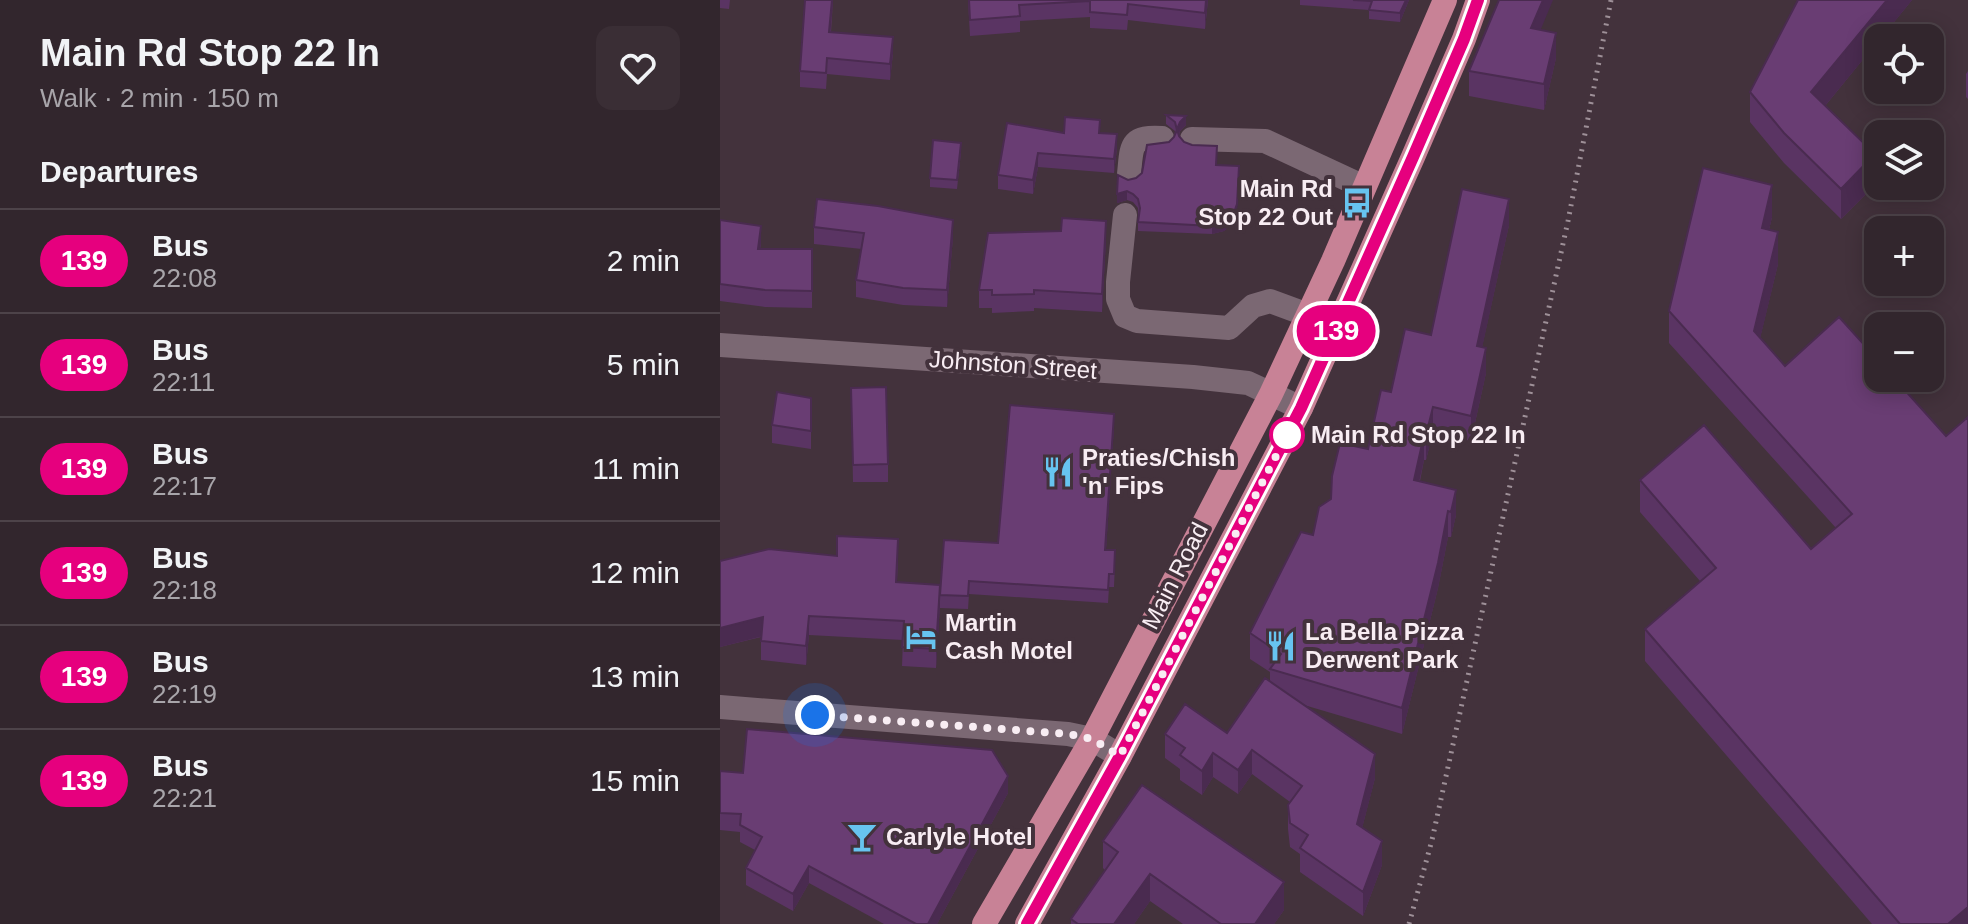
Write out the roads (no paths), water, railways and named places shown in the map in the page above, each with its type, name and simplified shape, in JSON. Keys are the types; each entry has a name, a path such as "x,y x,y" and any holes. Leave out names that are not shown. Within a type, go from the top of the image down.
{"main road":[{"name":"Main Road","path":"984,924 1092,739 1271,394 1445,0"},
{"name":"Main Road","path":"1027,924 1120,756 1301,408 1413,157 1478,0"}],"street":[{"path":"1129,174 1132,147 1136,142 1147,137 1162,138"},
{"path":"1192,139 1265,141 1364,187"},
{"path":"1125,215 1118,299 1125,316 1137,321 1229,328 1253,306 1270,301 1308,315"},
{"name":"Johnston Street","path":"720,345 1193,377 1248,383 1301,408"},
{"path":"720,707 1068,734 1092,739 1120,756"}],"place":[{"name":"Main Rd Stop 22 Out","path":"1357,203"},
{"name":"Main Rd Stop 22 In","path":"1287,435"},
{"name":"Praties/Chish 'n' Fips","path":"1058,472"},
{"name":"Martin Cash Motel","path":"921,637"},
{"name":"La Bella Pizza Derwent Park","path":"1281,646"},
{"name":"Carlyle Hotel","path":"862,837"}]}
